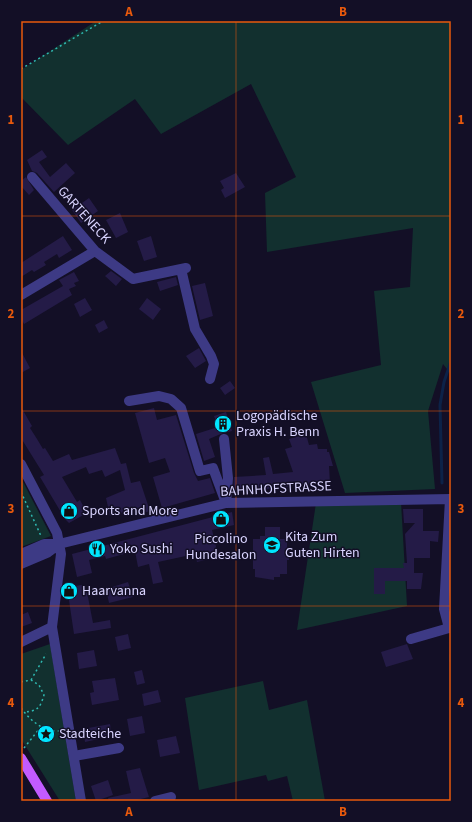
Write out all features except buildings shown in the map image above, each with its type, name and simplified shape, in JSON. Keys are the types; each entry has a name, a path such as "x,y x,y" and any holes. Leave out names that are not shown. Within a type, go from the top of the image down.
{"main road":[{"path":"21,758 48,801"}],"street":[{"name":"GARTENECK","path":"32,177 95,251 133,279 184,269 195,329 212,356 214,364 210,379"},
{"path":"21,295 95,251"},
{"path":"129,401 159,396 171,399 181,408 200,471 213,468 226,503"},
{"path":"224,439 228,478 226,503"},
{"path":"21,464 56,533 61,554 52,627 81,801"},
{"path":"411,639 449,628 444,609 451,499"},
{"name":"BAHNHOFSTRASSE","path":"21,554 44,544 59,544 226,503 451,499"},
{"name":"BAHNHOFSTRASSE","path":"21,564 47,553 59,544"},
{"path":"21,642 52,627"},
{"path":"74,756 119,748"},
{"path":"155,801 172,797"}],"path":[{"path":"21,69 104,21"},
{"path":"21,492 42,538"},
{"path":"31,680 47,651"},
{"path":"21,676 22,681 31,680 39,685 44,695 41,705 34,711 24,712"},
{"path":"21,708 41,727 55,731 70,730"},
{"path":"24,748 41,727"}],"green space":[{"path":"96,21 451,21 451,374 443,364 428,411 435,489 345,493 311,382 381,365 374,291 410,287 413,228 267,252 265,193 296,177 251,84 161,134 135,99 68,145 21,97 21,70"},
{"path":"21,478 51,536 21,547"},
{"path":"401,502 407,606 297,630 316,503"},
{"path":"50,644 76,801 60,801 21,739 21,654"},
{"path":"263,681 269,710 307,700 325,801 293,801 287,776 268,781 266,775 199,790 185,698"}],"waterway":[{"path":"442,483 440,405 444,382 451,361"},
{"path":"451,655 451,661"}],"place":[{"name":"Logopädische Praxis H. Benn","path":"223,424"},
{"name":"Sports and More","path":"69,511"},
{"name":"Piccolino Hundesalon","path":"221,519"},
{"name":"Kita Zum Guten Hirten","path":"272,545"},
{"name":"Yoko Sushi","path":"97,549"},
{"name":"Haarvanna","path":"69,591"},
{"name":"Stadteiche","path":"46,734"}]}
